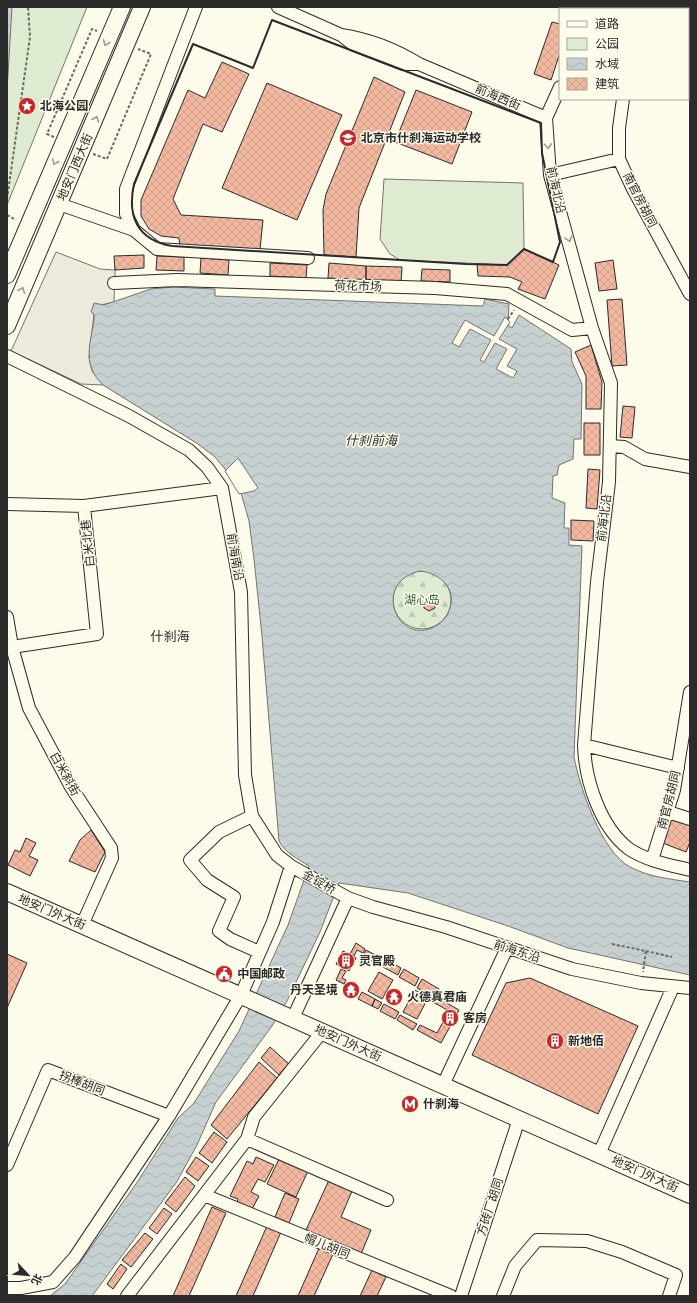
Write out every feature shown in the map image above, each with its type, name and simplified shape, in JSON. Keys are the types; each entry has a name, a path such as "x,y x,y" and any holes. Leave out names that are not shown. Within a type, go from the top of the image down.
{"main road":[{"name":"地安门西大街","path":"7,274 122,7"},
{"name":"地安门西大街","path":"7,326 142,7"},
{"name":"地安门外大街","path":"7,892 690,1194"}],"street":[{"path":"134,230 126,214 126,189 196,7"},
{"name":"前海西街","path":"278,7 293,10 341,35 354,46 403,64 419,64 546,118"},
{"path":"546,118 559,89"},
{"name":"南官房胡同","path":"623,100 619,128 619,159 633,189 690,294"},
{"name":"前海北沿","path":"546,118 550,175 592,328 611,383 608,482 597,582 584,745 584,765 588,782 606,820 619,840 630,849 652,860 690,870"},
{"path":"550,175 619,159"},
{"path":"59,204 134,230 157,249 308,258"},
{"name":"荷花市场","path":"114,283 177,280 450,289 507,294 572,330 592,328"},
{"name":"前海南沿","path":"7,356 129,416 189,450 207,468 222,488 241,592 246,776 252,816 277,855 291,866"},
{"path":"610,446 624,447 645,460 690,468"},
{"name":"白米北巷","path":"12,647 97,634 84,506 222,488"},
{"path":"7,504 84,506"},
{"name":"白米斜街","path":"7,616 12,647 29,708 72,787 111,848 112,858 82,925"},
{"name":"南官房胡同","path":"652,860 668,812 678,768 690,692"},
{"path":"584,745 678,768"},
{"path":"668,812 690,819"},
{"path":"252,816 220,832 190,860 207,880 234,897 219,932 230,939 259,952"},
{"path":"7,1288 21,1288 53,1282 75,1257 169,1116 241,995 273,922 291,866"},
{"name":"金锭桥","path":"291,866 348,898"},
{"path":"292,1018 348,898"},
{"name":"前海东沿","path":"348,898 387,911 446,927 579,971 614,978 673,987 690,988"},
{"path":"442,1084 507,948"},
{"path":"599,1154 673,987"},
{"path":"131,1295 247,1139 254,1118 322,1032"},
{"name":"拐棒胡同","path":"7,1165 48,1070 169,1116"},
{"name":"方砖厂胡同","path":"461,1296 519,1119"},
{"path":"247,1139 387,1200"},
{"name":"帽儿胡同","path":"204,1195 450,1296"},
{"path":"504,1296 515,1266 537,1240 587,1241 622,1252 676,1275 669,1296"}],"path":[{"path":"7,199 30,37 28,7"},
{"path":"47,134 92,29"},
{"path":"107,159 151,54"},
{"path":"7,158 12,158"},
{"path":"612,944 672,957"},
{"path":"644,960 646,951"}],"green space":[{"name":"北海公园","path":"7,7 87,7 7,205"},
{"path":"384,179 523,183 524,249 507,265 400,260 390,254 380,239"},
{"name":"湖心岛","path":"416,571 428,571 438,575 447,584 451,594 451,606 443,621 428,629 416,629 406,625 397,616 393,606 393,594 397,584 406,575"}],"shaded area":[{"path":"56,252 100,269 115,270 114,302 100,305 94,314 89,357 92,371 103,385 81,384 11,351"}],"water":[{"path":"7,7 12,7 7,91"},
{"name":"什刹前海","path":"173,287 215,289 215,296 483,306 485,299 509,304 508,325 512,328 519,315 571,349 572,362 582,384 581,439 574,439 573,459 559,465 557,475 553,476 552,498 565,503 564,528 569,528 569,545 582,546 574,757 581,785 593,818 610,847 620,859 630,867 645,873 690,882 690,975 568,948 508,926 408,893 339,883 320,932 287,1001 272,1026 216,1102 197,1145 176,1183 92,1296 50,1296 65,1284 138,1181 178,1118 194,1103 239,1031 288,925 309,866 288,852 279,841 254,559 249,521 241,493 234,480 215,457 198,444 103,385 92,370 89,354 94,320 94,314 91,312 94,303 104,305 151,289","holes":["420,571 435,575 447,585 450,591 450,607 446,617 441,623 432,628 419,630 408,627 400,619 394,609 393,598 397,587 405,577"]}],"pier":[{"path":"505,317 510,322 499,339 517,349 507,366 517,371 513,378 496,369 507,349 495,343 484,362 480,360 491,340 470,329 459,347 452,343 465,320 494,336"},
{"path":"238,458 258,488 254,491 239,494 225,471"}],"building":[{"path":"552,22 559,24 559,56 551,80 534,74"},
{"path":"222,62 249,74 222,132 203,124 173,199 181,215 263,220 260,249 180,247 179,238 161,236 149,229 141,216 141,200 188,90 205,98"},
{"path":"374,77 405,92 359,208 356,257 324,255 323,210 326,194"},
{"path":"267,83 342,115 297,220 222,188"},
{"path":"416,90 472,112 452,164 395,142"},
{"path":"524,249 559,265 545,299 518,289 522,282 510,277 478,276 477,264 507,265"},
{"path":"144,255 144,268 115,270 114,256"},
{"path":"157,256 184,257 184,271 156,270"},
{"path":"201,258 229,260 228,275 200,273"},
{"path":"613,260 617,289 599,291 595,263"},
{"path":"270,263 307,265 306,278 270,276"},
{"path":"329,263 366,266 366,281 328,278"},
{"path":"366,266 402,267 401,283 366,281"},
{"path":"422,269 450,270 450,282 421,281"},
{"path":"622,299 627,365 612,366 607,300"},
{"path":"591,345 602,382 601,409 586,409 586,376 575,352"},
{"path":"623,406 635,407 632,438 620,437"},
{"path":"584,423 600,423 600,455 584,455"},
{"path":"588,469 600,470 597,509 586,508"},
{"path":"571,520 594,521 593,541 571,540"},
{"path":"429,598 435,601 435,608 429,611 424,608 424,601"},
{"path":"669,817 690,825 690,842 686,852 660,842"},
{"path":"91,830 105,852 95,872 69,861 80,840"},
{"path":"26,838 36,843 29,856 38,860 30,876 8,865 15,850 20,852"},
{"path":"356,943 365,949 363,953 357,950 354,956 350,954"},
{"path":"366,950 381,958 378,964 363,956"},
{"name":"灵官殿","path":"343,951 356,958 349,971 336,964"},
{"path":"7,954 27,963 7,1008"},
{"path":"387,960 401,968 398,975 383,967"},
{"path":"341,969 346,971 342,978 346,980 344,984 336,980"},
{"path":"404,969 419,978 415,986 399,977"},
{"path":"379,972 393,980 382,999 368,991"},
{"name":"新地佰","path":"530,978 638,1026 598,1114 472,1055 506,983"},
{"path":"422,979 439,989 434,997 417,988"},
{"name":"丹天圣境","path":"346,985 359,991 357,995 344,988"},
{"path":"415,990 428,998 417,1019 403,1012"},
{"path":"362,992 375,999 372,1006 358,999"},
{"name":"客房","path":"436,997 459,1010 441,1043 417,1030 420,1025 437,1033 449,1011 433,1002"},
{"path":"375,999 382,1003 378,1009 372,1006"},
{"path":"384,1004 399,1012 395,1019 380,1011"},
{"path":"400,1015 417,1024 413,1030 397,1020"},
{"path":"270,1047 289,1064 279,1075 261,1058"},
{"path":"259,1062 277,1078 227,1139 211,1125"},
{"path":"214,1132 227,1142 212,1163 199,1153"},
{"path":"196,1157 209,1166 198,1181 186,1172"},
{"path":"256,1157 274,1165 265,1182 258,1179 251,1192 259,1196 251,1211 236,1204 238,1199 230,1196 247,1161 253,1164"},
{"path":"279,1159 308,1171 296,1197 267,1184"},
{"path":"185,1177 195,1186 176,1212 165,1203"},
{"path":"329,1180 352,1191 341,1217 371,1230 361,1254 306,1230"},
{"path":"285,1193 299,1199 289,1223 275,1217"},
{"path":"212,1207 226,1213 189,1296 173,1296"},
{"path":"164,1208 172,1214 157,1234 149,1228"},
{"path":"267,1226 281,1232 253,1296 236,1296"},
{"path":"145,1233 153,1239 131,1267 122,1260"},
{"path":"319,1248 333,1254 314,1296 298,1296"},
{"path":"121,1264 127,1269 113,1289 107,1284"},
{"path":"372,1270 386,1277 377,1296 360,1296"}],"wall":[{"path":"272,20 541,123 542,153 560,242 553,262 524,249 507,265 466,264 172,246 160,243 150,238 143,232 137,225 132,206 134,184 193,44 253,68 272,20"}],"place":[{"name":"北海公园","path":"27,106"},
{"name":"北京市什刹海运动学校","path":"348,138"},
{"name":"灵官殿","path":"346,961"},
{"name":"中国邮政","path":"224,974"},
{"name":"丹天圣境","path":"351,990"},
{"name":"火德真君庙","path":"394,997"},
{"name":"客房","path":"450,1018"},
{"name":"新地佰","path":"555,1041"},
{"name":"什刹海","path":"410,1104"}],"district":[{"name":"什刹海","path":"170,636"}]}
